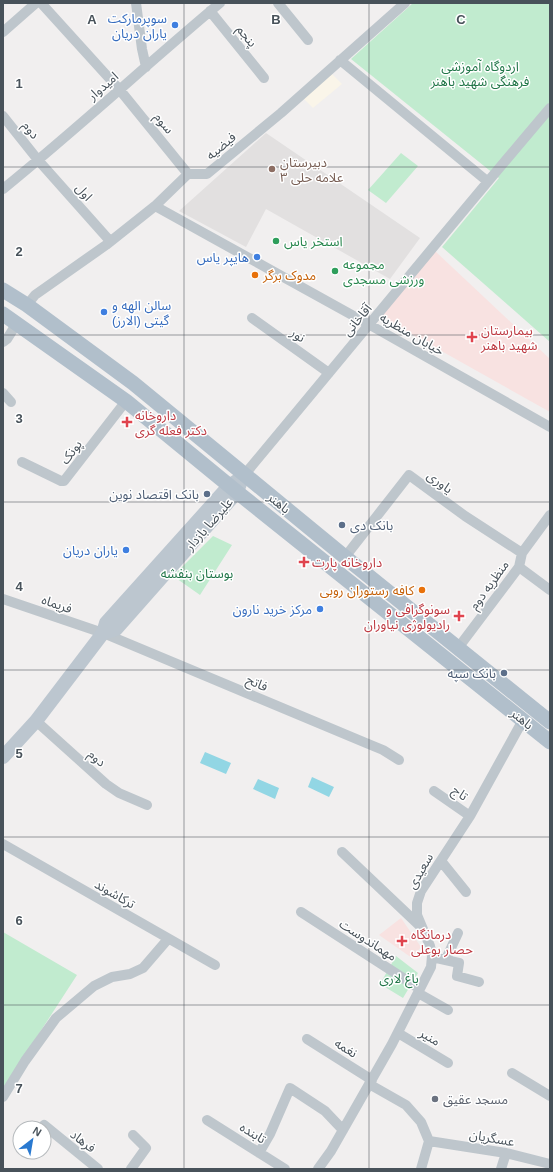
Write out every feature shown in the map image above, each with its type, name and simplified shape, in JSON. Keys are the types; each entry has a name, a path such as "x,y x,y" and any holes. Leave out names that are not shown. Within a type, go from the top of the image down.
{"main road":[{"name":"باهنر","path":"3,290 27,305 133,382 238,483 550,742"},
{"path":"17,323 27,305"},
{"name":"باهنر","path":"3,314 238,483 345,557 550,722"},
{"name":"علیرضا بازدار","path":"3,757 36,721 103,633 106,623 238,483"}],"street":[{"path":"3,32 36,3"},
{"name":"سوم","path":"41,3 119,89 188,174"},
{"path":"136,3 146,67"},
{"name":"امیدوار","path":"3,189 220,3"},
{"path":"278,3 308,40"},
{"name":"فیضیه","path":"188,174 207,174 281,113 405,3"},
{"name":"پنجم","path":"210,11 264,78"},
{"path":"340,60 487,181"},
{"name":"آقاخانی","path":"238,483 370,325 487,181 550,108"},
{"name":"دوم","path":"3,116 38,160"},
{"name":"اول","path":"38,160 110,241"},
{"path":"27,305 35,295 110,241 155,206 188,174"},
{"name":"خیابان منظریه","path":"155,206 550,427"},
{"name":"نور","path":"252,318 329,373"},
{"path":"3,342 7,339 17,323"},
{"path":"3,393 11,402"},
{"name":"پونک","path":"22,462 61,481 64,481 126,401"},
{"name":"یاوری","path":"345,557 409,475 465,516 522,553"},
{"name":"منظریه دوم","path":"458,648 519,567 522,553 550,515"},
{"path":"519,567 550,590"},
{"name":"فریماه","path":"3,599 103,633"},
{"name":"فاتح","path":"103,633 383,750 399,760"},
{"name":"سعیدی","path":"432,957 430,946 417,914 421,890 470,816 523,720"},
{"name":"دوم","path":"36,721 106,784 119,793 147,805"},
{"name":"تاج","path":"434,791 470,816"},
{"name":"ترکاشوند","path":"3,844 215,965"},
{"path":"342,852 422,928"},
{"path":"441,861 466,892"},
{"name":"مهماندوست","path":"301,912 448,1010"},
{"path":"446,960 458,933"},
{"path":"3,1096 25,1061 56,1018 94,986 112,977 130,974 143,968 168,939"},
{"path":"318,1169 331,1151 398,1033 431,967 432,957 459,963 457,976 480,982"},
{"name":"منیر","path":"398,1033 448,1063"},
{"name":"نغمه","path":"307,1039 406,1105 421,1122 430,1141"},
{"path":"512,1073 550,1096"},
{"path":"259,1153 270,1134 290,1088 325,1111 343,1130"},
{"name":"تابنده","path":"206,1120 285,1169"},
{"name":"فرهاد","path":"52,1132 98,1169"},
{"path":"131,1169 146,1148 133,1135"},
{"path":"422,1169 430,1141"},
{"name":"عسگریان","path":"430,1141 548,1160"},
{"path":"501,1169 506,1153"}],"shaded area":[{"path":"330,72 342,84 313,108 301,96"},
{"name":"دبیرستان علامه حلی ۳","path":"266,133 420,238 390,279 266,209 246,247 179,211"},
{"name":"بیمارستان شهید باهنر","path":"435,251 550,359 550,412 379,316"},
{"name":"درمانگاه حصار بوعلی","path":"401,918 421,947 412,958 379,935"}],"green space":[{"name":"اردوگاه آموزشی فرهنگی شهید باهنر","path":"413,3 550,3 550,342 442,247 499,178 351,59"},
{"path":"401,153 418,166 386,203 368,190"},
{"name":"بوستان بنفشه","path":"213,536 232,545 200,595 173,576"},
{"path":"3,932 77,975 3,1089"},
{"name":"باغ لاری","path":"396,956 418,973 403,998 380,984"}],"water":[{"path":"205,752 231,763 226,774 200,763"},
{"path":"312,777 334,787 329,797 308,787"},
{"path":"258,779 279,788 275,799 253,789"}],"place":[{"name":"سوپرمارکت یاران دریان","path":"175,25"},
{"name":"دبیرستان علامه حلی ۳","path":"272,169"},
{"name":"استخر یاس","path":"276,241"},
{"name":"هایپر یاس","path":"257,257"},
{"name":"مجموعه ورزشی مسجدی","path":"335,271"},
{"name":"مدوک برگر","path":"255,275"},
{"name":"سالن الهه و گیتی (الارز)","path":"104,312"},
{"name":"بیمارستان شهید باهنر","path":"472,337"},
{"name":"داروخانه دکتر فعله گری","path":"127,422"},
{"name":"بانک اقتصاد نوین","path":"207,494"},
{"name":"بانک دی","path":"342,525"},
{"name":"یاران دریان","path":"126,550"},
{"name":"داروخانه پارت","path":"304,562"},
{"name":"کافه رستوران روبی","path":"422,590"},
{"name":"مرکز خرید نارون","path":"320,609"},
{"name":"سونوگرافی و رادیولوژی نیاوران","path":"459,616"},
{"name":"بانک سپه","path":"504,673"},
{"name":"درمانگاه حصار بوعلی","path":"402,941"},
{"name":"مسجد عقیق","path":"435,1099"}]}
